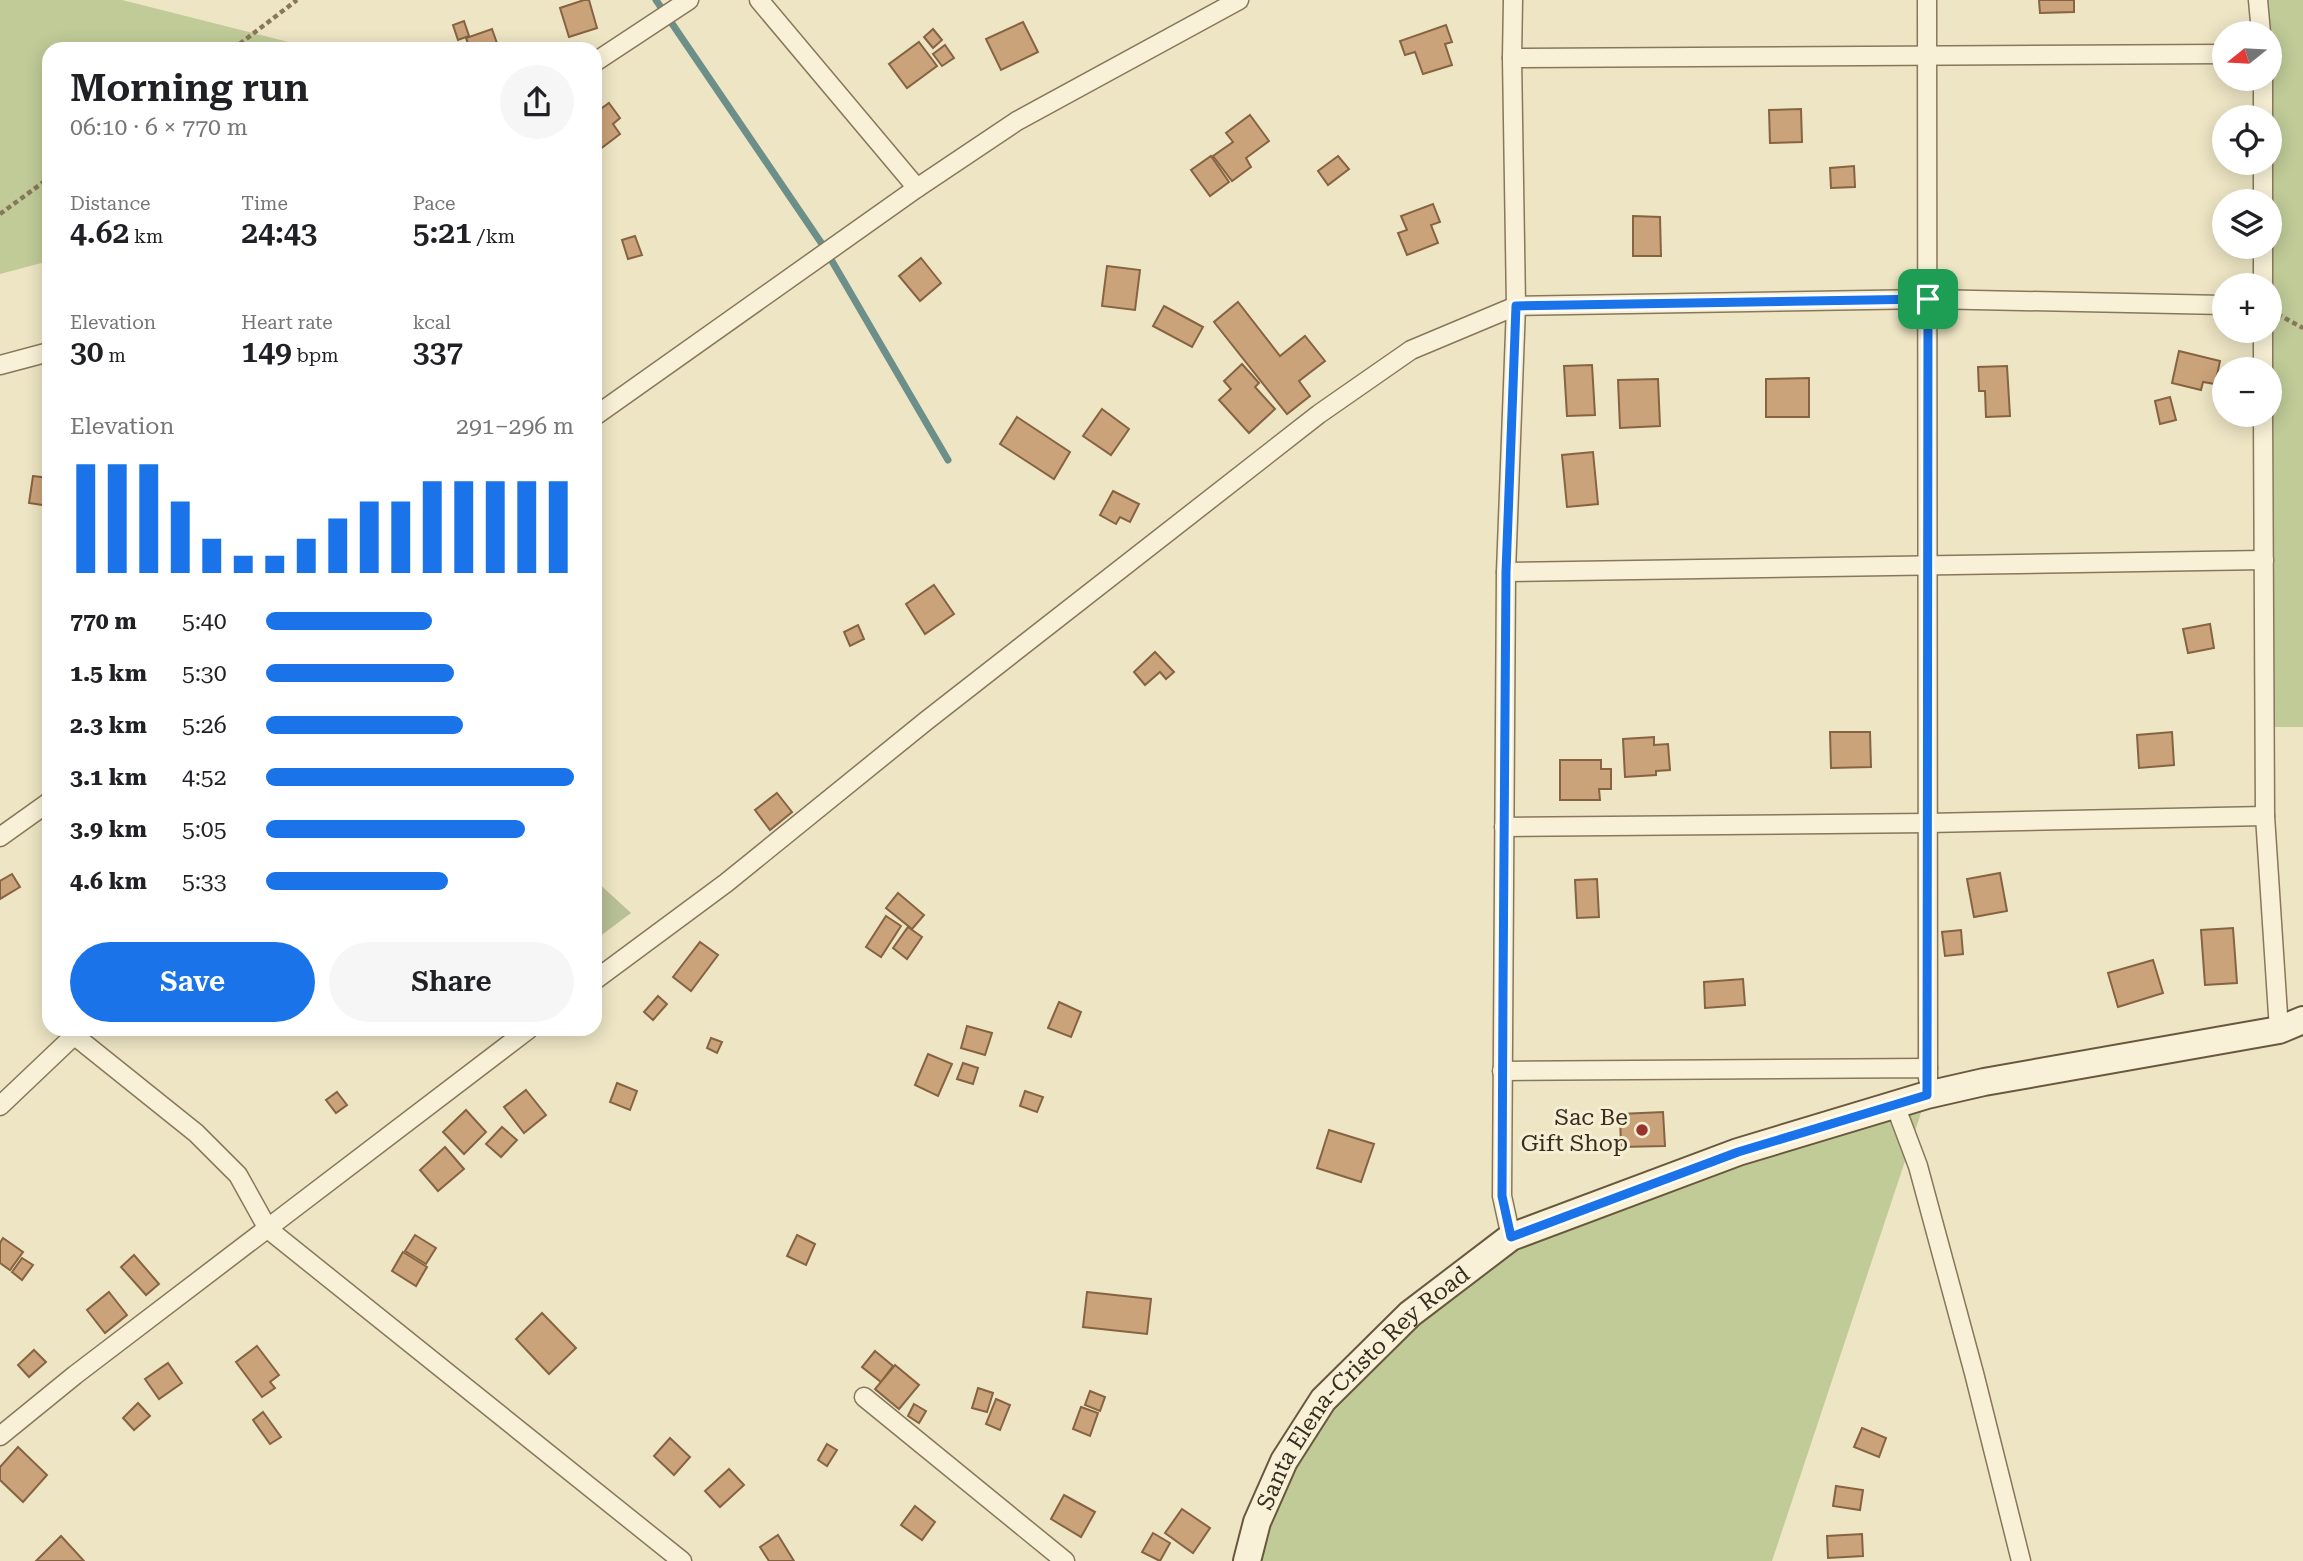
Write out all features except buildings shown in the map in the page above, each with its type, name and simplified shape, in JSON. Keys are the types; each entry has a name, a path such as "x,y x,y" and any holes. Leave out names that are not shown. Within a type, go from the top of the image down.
{"main road":[{"name":"Santa Elena-Cristo Rey Road","path":"1247,1561 1257,1521 1284,1461 1323,1400 1410,1314 1511,1237 1738,1152 1927,1095 1984,1082 2278,1030 2303,1020"}],"street":[{"path":"602,57 689,0"},
{"path":"759,0 917,188"},
{"path":"602,411 917,188 1017,121 1240,0"},
{"path":"1511,1237 1502,1196 1506,572 1516,306 1513,0"},
{"path":"1927,0 1927,1095"},
{"path":"2258,0 2260,21"},
{"path":"1512,58 2212,54"},
{"path":"602,975 735,876 926,721 1319,414 1411,349 1516,306 1928,299 2212,305"},
{"path":"0,365 42,354"},
{"path":"2263,427 2265,816 2278,1030"},
{"path":"1506,572 2264,560"},
{"path":"0,837 42,807"},
{"path":"1504,827 1928,823 2265,816"},
{"path":"0,1107 75,1036"},
{"path":"82,1036 196,1133 238,1175 268,1229 682,1561"},
{"path":"0,1436 86,1367 519,1036"},
{"path":"1503,1071 1928,1068"},
{"path":"1895,1105 1922,1179 2021,1561"},
{"path":"864,1397 1065,1561"}],"path":[{"path":"242,42 297,0"},
{"path":"0,214 42,183"},
{"path":"2282,317 2303,328"}],"green space":[{"path":"0,0 122,0 288,42 42,42 42,263 0,274"},
{"path":"2262,0 2303,0 2303,727 2264,727 2270,427 2282,427 2282,357 2270,357 2270,343 2282,343 2282,273 2270,273 2270,259 2282,259 2282,189 2270,189 2270,175 2282,175 2282,105 2270,105 2270,91 2282,91 2282,21 2263,21"},
{"path":"602,886 631,913 602,935"},
{"path":"1927,1095 1772,1561 1247,1561 1323,1400 1511,1237"}],"waterway":[{"path":"656,0 822,244 948,460"}],"place":[{"name":"Sac Be Gift Shop","path":"1642,1130"}],"route":[{"path":"1928,299 1927,1095 1738,1152 1511,1237 1502,1196 1503,990 1506,572 1516,306 1928,299"}]}
